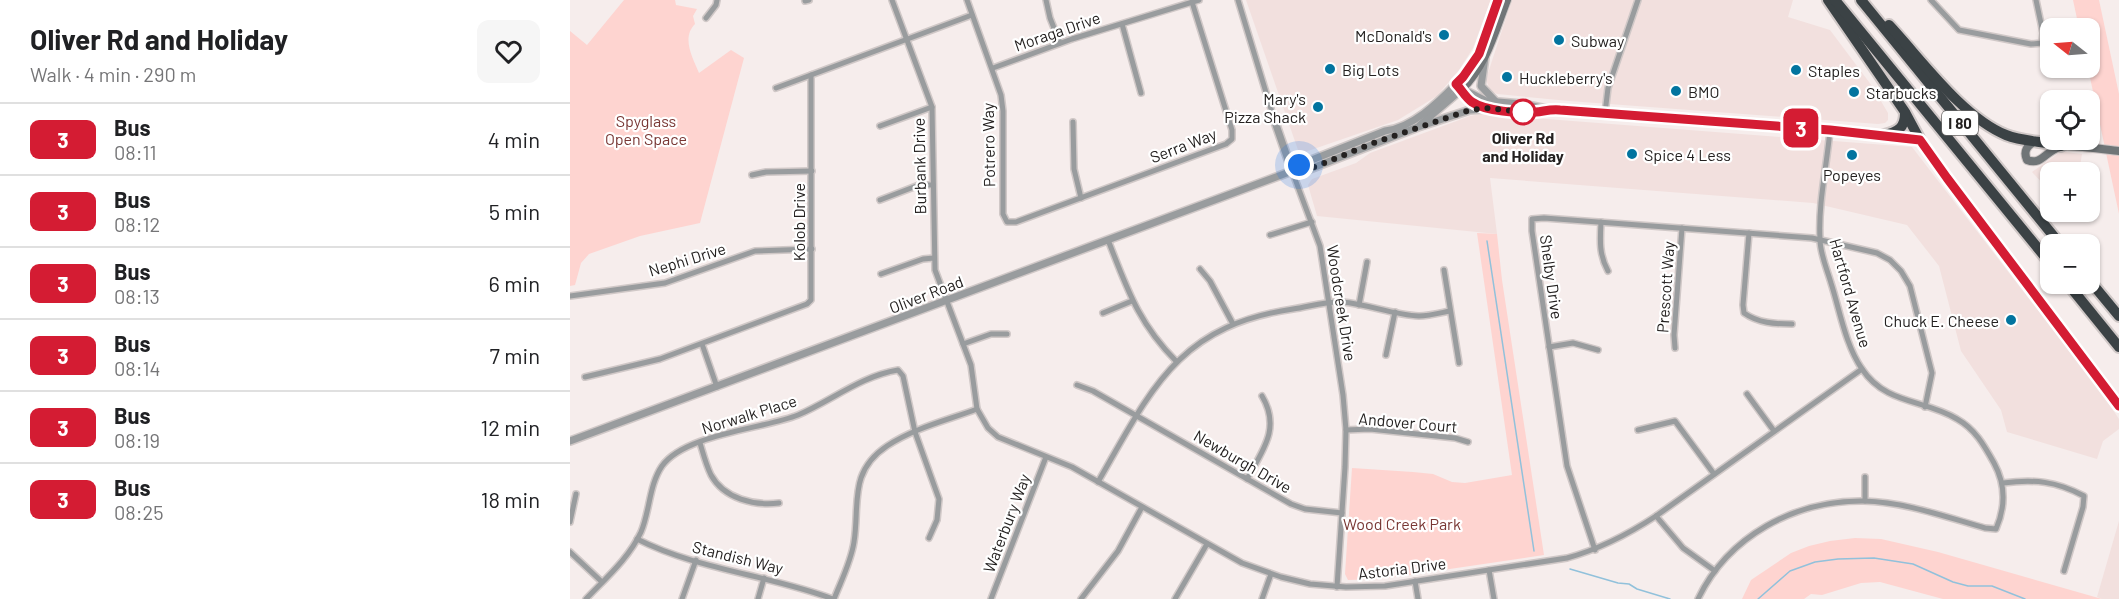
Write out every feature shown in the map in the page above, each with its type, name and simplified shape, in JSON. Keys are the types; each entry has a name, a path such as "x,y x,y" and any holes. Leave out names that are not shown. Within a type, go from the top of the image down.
{"highway":[{"path":"1827,0 1905,112 1920,140"},
{"name":"I 80","path":"1835,0 2040,251"},
{"path":"1863,0 1981,121 2009,136 2040,142"},
{"name":"I 80","path":"1863,0 2052,234"},
{"path":"1884,135 1902,127 1905,122 1905,112"},
{"path":"2100,293 2119,316"},
{"path":"2075,294 2119,347"}],"main road":[{"path":"1459,87 1479,54 1498,0"},
{"path":"1459,87 1473,76 1485,57 1506,0"},
{"path":"1920,140 2119,406"},
{"path":"2035,141 2026,149 2024,155 2033,163 2039,162 2056,150"},
{"path":"2100,149 2119,151"}],"street":[{"path":"706,18 717,0"},
{"name":"Burbank Drive","path":"892,0 932,107 934,258 935,270 946,301"},
{"name":"Potrero Way","path":"967,0 1001,95 1003,214 1007,222"},
{"path":"1046,0 1060,43"},
{"name":"Woodcreek Drive","path":"1238,0 1275,122 1320,246 1343,395 1346,430 1337,587"},
{"path":"1605,113 1608,88 1638,0"},
{"path":"1931,0 1959,30 2031,45 2042,43 2043,33 2036,0"},
{"name":"Moraga Drive","path":"993,68 1060,43 1196,1"},
{"name":"Serra Way","path":"1007,222 1016,222 1226,144 1232,139 1232,130 1196,1"},
{"path":"776,88 972,15"},
{"path":"1122,24 1142,93"},
{"path":"1485,57 1481,86 1496,102"},
{"name":"Kolob Drive","path":"585,376 660,359 807,304 811,300 811,75"},
{"path":"1459,87 1473,103 1486,108"},
{"name":"Oliver Road","path":"1459,87 1486,101 1547,109 1830,130 1920,140"},
{"name":"Oliver Road","path":"1418,127 1459,87"},
{"name":"Oliver Road","path":"570,441 1292,171 1299,165 1385,131 1393,130 1413,120 1459,87"},
{"path":"880,126 932,107"},
{"name":"Oliver Road","path":"1292,171 1302,172 1418,127 1470,110 1486,108 1538,112 1547,109"},
{"path":"1073,122 1074,169 1081,198"},
{"name":"Hartford Avenue","path":"1830,130 1820,239 1850,346 1862,369 1884,391 1902,400 1956,418 1974,432 2000,474 2003,483"},
{"path":"752,175 766,172 812,171"},
{"path":"880,200 919,185 933,184"},
{"name":"Shelby Drive","path":"1596,550 1567,466 1532,219 1544,218 1820,239 1877,253 1890,260 1901,271 1910,286 1932,373 1925,407"},
{"path":"1270,235 1312,222"},
{"path":"1601,222 1601,259 1608,271"},
{"name":"Prescott Way","path":"1675,348 1682,228"},
{"path":"1749,233 1744,313 1751,318 1774,324 1792,324"},
{"path":"1108,240 1132,301 1149,331 1176,361"},
{"name":"Nephi Drive","path":"570,296 665,283 755,251 812,249"},
{"path":"880,274 923,259 934,258"},
{"path":"1359,305 1367,262"},
{"path":"1200,268 1210,281 1233,324"},
{"path":"1444,270 1459,363"},
{"name":"Astoria Drive","path":"946,301 963,344 974,381 977,409 988,428 999,437 1072,467 1242,563 1271,574 1310,584 1337,587 1385,586 1567,558 1596,550 1628,535 1656,516 1862,369"},
{"path":"1103,313 1132,301"},
{"path":"1098,482 1149,394 1176,361 1214,333 1264,313 1342,302 1421,316 1450,311"},
{"path":"1386,355 1395,312"},
{"path":"963,344 991,334 1007,334"},
{"path":"702,344 717,387"},
{"path":"1549,347 1573,344 1598,350"},
{"name":"Norwalk Place","path":"586,599 623,560 637,539 648,512 656,480 663,466 674,455 734,431 798,415 846,389 898,370 903,376 915,432"},
{"name":"Newburgh Drive","path":"1077,385 1093,391 1291,504 1305,509 1342,513"},
{"path":"1747,394 1774,432"},
{"path":"1247,479 1267,441 1270,428 1270,409 1262,396"},
{"path":"834,599 854,544 856,499 866,469 886,447 915,432 977,409"},
{"path":"1638,430 1675,421 1714,474"},
{"name":"Andover Court","path":"1346,430 1380,430 1455,438 1468,442"},
{"path":"915,432 939,499 937,520 929,538"},
{"path":"700,443 712,476 733,496 764,505 779,503"},
{"name":"Waterbury Way","path":"991,599 1046,457"},
{"path":"1865,477 1865,501"},
{"path":"1698,599 1714,571 1735,548 1750,536 1784,517 1828,504 1865,501 1891,504 1996,529 2003,508 2003,483 2029,479 2074,490 2084,495 2083,507 2064,571"},
{"path":"570,522 576,494"},
{"path":"1081,599 1118,551 1142,507"},
{"path":"1656,516 1683,548 1714,571"},
{"name":"Standish Way","path":"637,539 663,552 810,590 834,599"},
{"path":"1175,599 1207,544"},
{"path":"570,552 602,582"},
{"path":"682,599 696,560"},
{"path":"1489,570 1494,599"},
{"path":"1263,599 1271,574"},
{"path":"758,599 764,578"},
{"path":"1415,581 1418,599"}],"shaded area":[{"path":"1246,0 1491,0 1473,48 1459,70 1437,96 1398,120 1305,152 1298,150"},
{"path":"1512,0 1793,0 1788,17 1830,30 1872,86 1888,113 1888,120 1878,124 1497,94 1490,91 1486,79"},
{"path":"1480,114 1912,147 2101,392 2119,419 2119,429 2103,441 2097,459 2007,432 2001,410 1961,351 1939,266 1907,225 1813,203 1490,178 1497,234 1317,216 1308,185 1312,179 1356,163 1370,153"},
{"path":"2059,153 2082,154 2081,162 2046,162"},
{"path":"2040,166 2040,180 2032,172"},
{"path":"2119,521 2119,599 2102,599 2097,597"}],"green space":[{"name":"Spyglass Open Space","path":"624,0 675,0 676,5 697,9 693,16 695,24 689,35 689,48 699,73 731,50 744,58 700,223 640,236 589,254 581,263 575,285 570,286 570,31 587,45"},
{"path":"2073,0 2099,0 2119,94 2119,214 2100,125 2100,90 2093,90 2090,78 2100,78 2100,18 2077,18"},
{"name":"Wood Creek Park","path":"1477,233 1497,234 1544,555 1382,579 1348,580 1345,574 1352,468 1433,474 1452,482 1465,483 1512,475"},
{"path":"1855,538 1881,539 1938,552 2102,599 1943,599 1880,582 1861,583 1822,595 1811,594 1804,599 1742,599 1751,580 1791,553 1830,541"}],"waterway":[{"path":"1487,241 1534,551"},
{"path":"1758,599 1790,571 1815,562 1874,558 1913,564 1953,582 1968,586 1992,586 2025,599"},
{"path":"1570,569 1629,584 1637,589 1670,599"}],"bus line":[{"name":"3","path":"1498,0 1479,54 1456,84 1473,103 1486,108 1538,112 1547,109 1830,130 1920,140 2119,406"}],"place":[{"name":"McDonald's","path":"1444,35"},
{"name":"Subway","path":"1559,40"},
{"name":"Big Lots","path":"1330,69"},
{"name":"Staples","path":"1796,70"},
{"name":"Huckleberry's","path":"1507,77"},
{"name":"BMO","path":"1676,91"},
{"name":"Starbucks","path":"1854,92"},
{"name":"Mary's Pizza Shack","path":"1318,107"},
{"name":"Oliver Rd and Holiday","path":"1523,112"},
{"name":"Spice 4 Less","path":"1632,154"},
{"name":"Popeyes","path":"1852,155"},
{"name":"Chuck E. Cheese","path":"2011,320"}],"route":[{"path":"1299,165 1292,171 1302,172 1346,156 1354,150 1470,110 1486,108 1523,112"}]}
